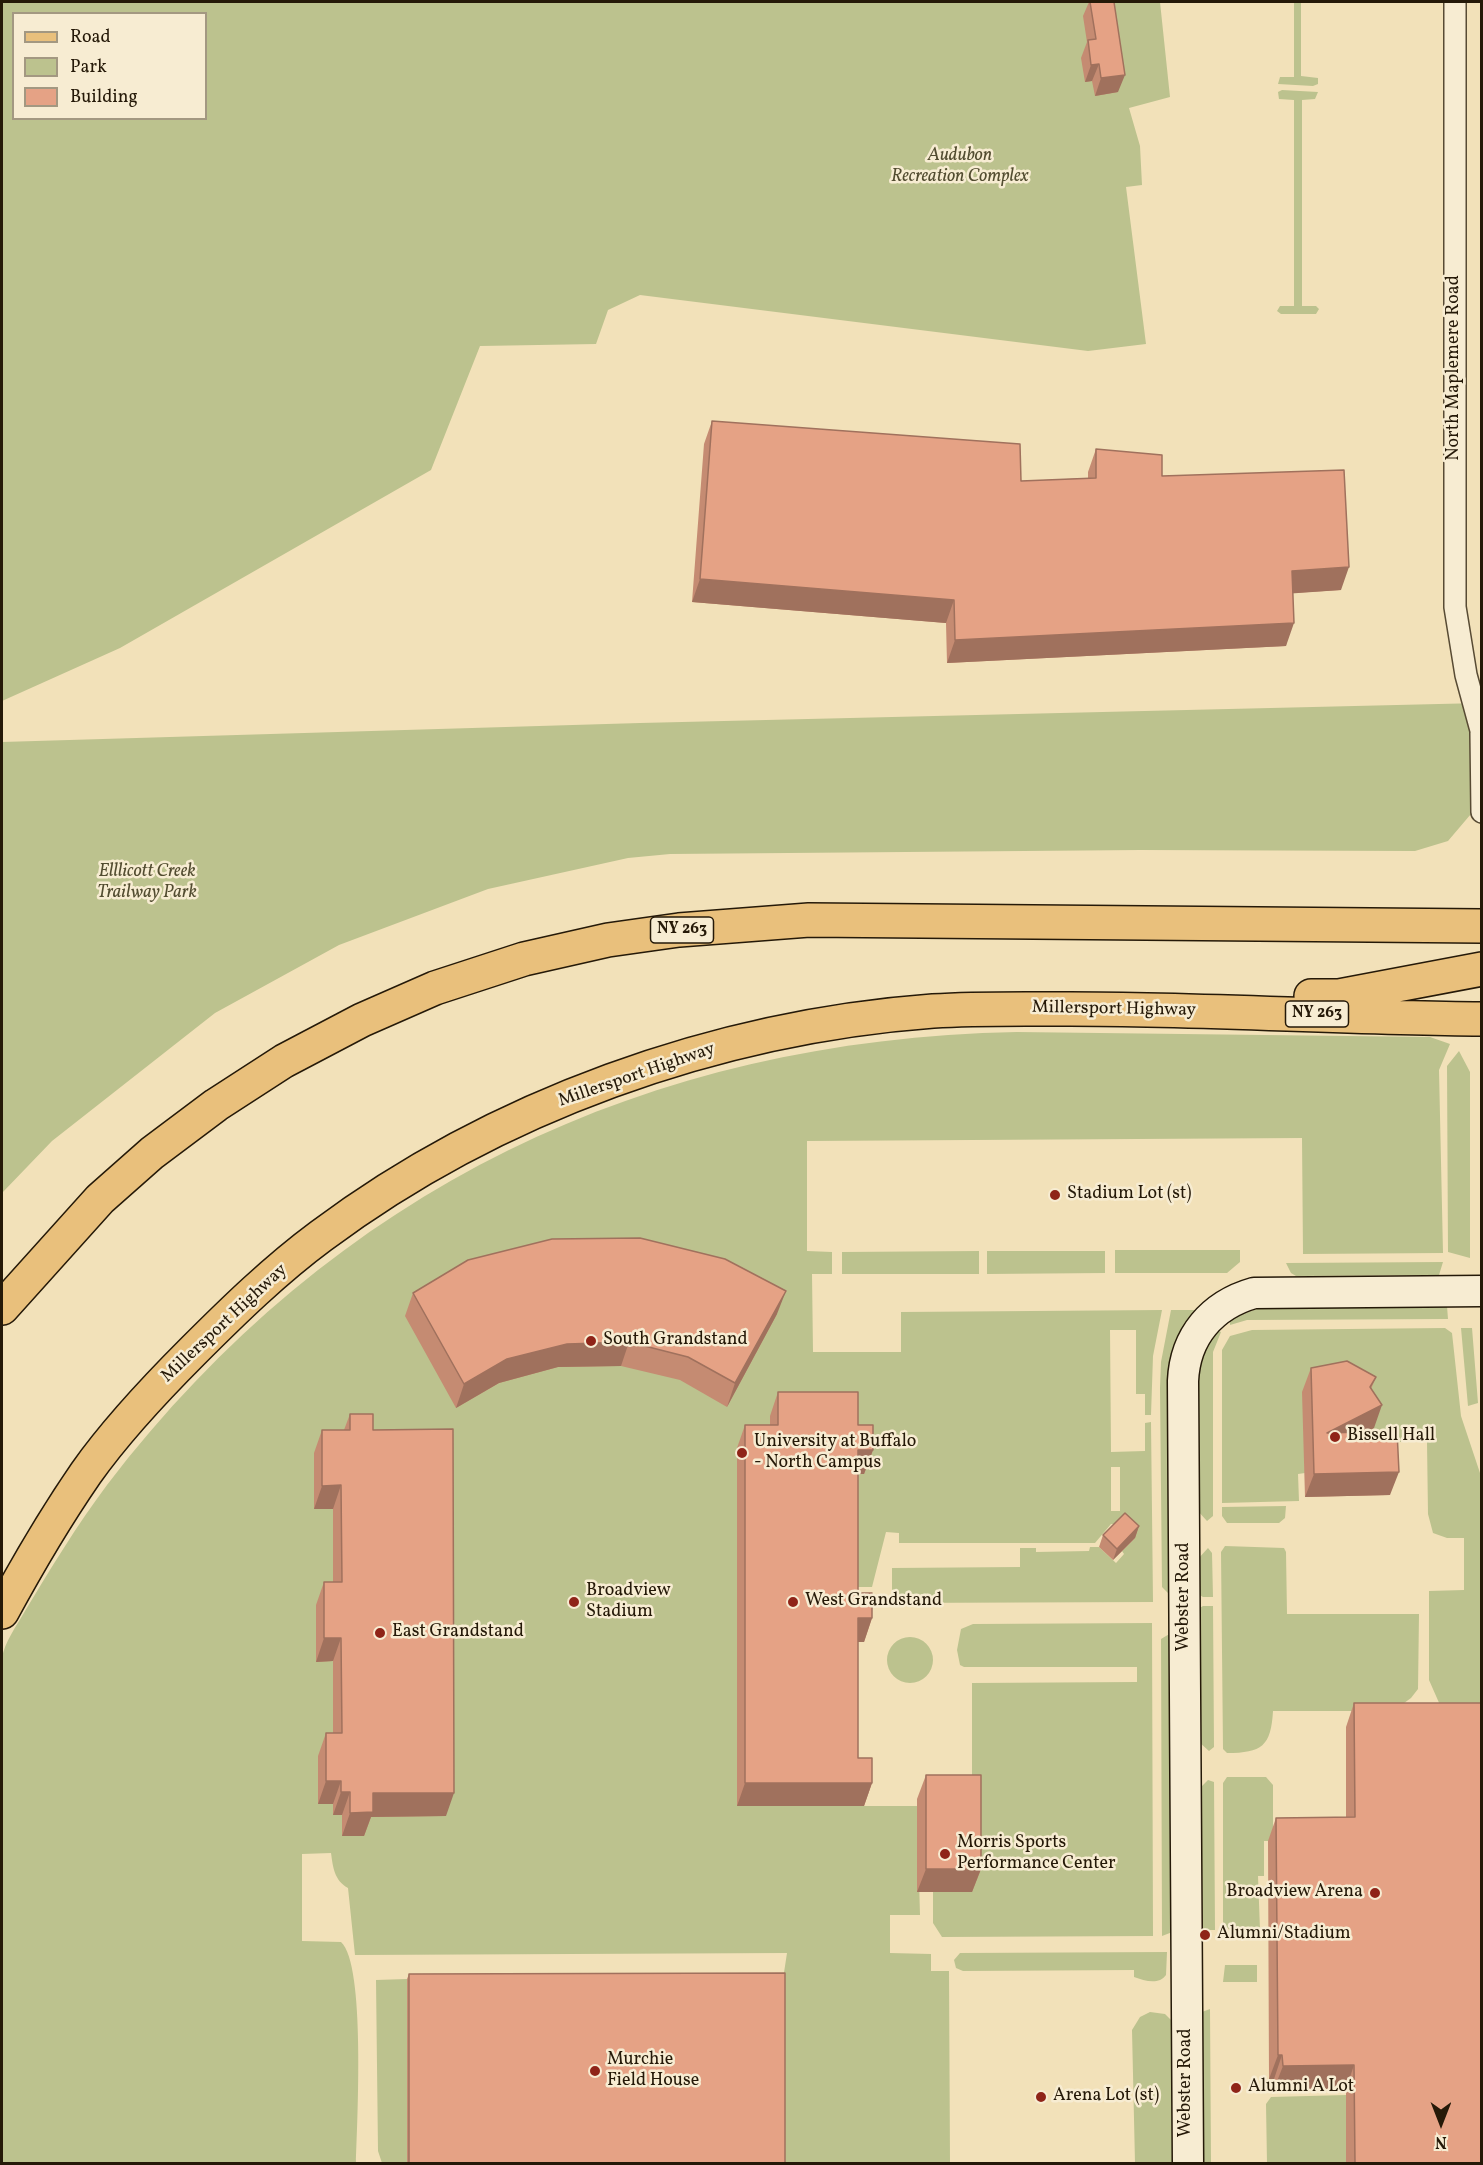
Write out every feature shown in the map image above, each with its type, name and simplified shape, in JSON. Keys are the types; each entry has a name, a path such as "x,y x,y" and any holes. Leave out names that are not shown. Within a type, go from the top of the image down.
{"main road":[{"name":"NY 263","path":"2,1308 99,1198 152,1153 216,1105 284,1061 362,1020 435,988 524,959 608,940 679,930 809,920 1482,926"},
{"path":"1152,1009 1243,995 1340,996 1482,969"},
{"name":"Millersport Highway","path":"2,1612 36,1550 89,1470 156,1388 230,1314 319,1237 393,1188 470,1143 554,1104 650,1068 755,1038 851,1021 933,1011 1152,1009 1482,1019"}],"street":[{"name":"North Maplemere Road","path":"1455,2 1455,607 1466,675 1481,733 1482,812"},
{"name":"Webster Road","path":"1188,2163 1184,1381 1189,1347 1204,1322 1214,1313 1226,1304 1254,1293 1482,1291"}],"green space":[{"name":"Audubon Recreation Complex","path":"2,2 1160,2 1170,97 1129,108 1140,146 1142,185 1126,187 1146,344 1088,351 640,295 608,310 596,344 480,346 431,470 120,648 2,701"},
{"path":"1294,2 1301,2 1301,76 1318,78 1318,84 1313,86 1278,84 1280,77 1294,77"},
{"path":"1282,90 1318,92 1315,99 1302,100 1302,306 1316,306 1319,309 1316,314 1281,314 1277,311 1280,306 1294,306 1294,100 1279,99 1278,92"},
{"name":"Elllicott Creek Trailway Park","path":"1481,703 1482,801 1448,841 1415,851 1141,850 670,854 628,858 488,889 339,945 215,1013 52,1141 2,1193 2,742 640,723"},
{"path":"1017,1032 1430,1037 1450,1044 1439,1070 1443,1253 1303,1254 1302,1138 807,1141 807,1251 832,1252 832,1274 812,1274 813,1352 901,1352 901,1312 1162,1310 1153,1356 1151,1415 1145,1415 1145,1394 1136,1394 1136,1330 1110,1330 1111,1452 1145,1451 1145,1423 1151,1422 1153,1602 892,1603 892,1568 1020,1567 1020,1548 1036,1548 1036,1552 1089,1551 1090,1547 1099,1547 1116,1563 1124,1554 1122,1551 1135,1538 1120,1524 1111,1524 1095,1543 899,1543 899,1533 886,1532 872,1587 850,1587 849,1781 864,1781 864,1806 917,1806 920,1915 890,1915 890,1953 931,1954 931,1971 949,1971 950,2163 783,2163 783,1979 787,1953 355,1955 348,1888 337,1877 331,1853 302,1854 302,1941 341,1942 349,1956 357,2012 356,2163 2,2163 2,1658 8,1640 35,1595 107,1485 196,1381 292,1291 397,1214 508,1150 626,1101 750,1064 881,1041","holes":["1111,1467 1120,1467 1120,1511 1111,1511"]},
{"path":"1459,1051 1470,1072 1470,1258 1448,1252 1447,1066"},
{"path":"1115,1250 1240,1250 1240,1262 1227,1273 1115,1273"},
{"path":"979,1251 979,1274 842,1274 842,1252"},
{"path":"987,1251 1105,1251 1105,1273 987,1274"},
{"path":"1443,1262 1439,1275 1296,1276 1291,1273 1286,1263"},
{"path":"1447,1306 1448,1319 1247,1320 1230,1325 1230,1319 1262,1307"},
{"path":"1171,1310 1196,1310 1184,1328 1173,1587 1169,1594 1162,1587 1160,1388 1161,1362"},
{"path":"1445,1328 1452,1333 1461,1416 1481,1476 1481,1715 1440,1705 1429,1680 1429,1591 1464,1590 1464,1538 1447,1538 1433,1533 1428,1514 1427,1442 1366,1442 1303,1391 1305,1473 1298,1474 1299,1501 1222,1503 1222,1350 1230,1336 1252,1330"},
{"path":"1461,1328 1472,1328 1478,1403 1468,1406"},
{"path":"1216,1330 1221,1332 1213,1352 1213,1516 1207,1521 1197,1510 1198,1362"},
{"path":"1286,1506 1285,1518 1279,1523 1227,1523 1222,1516 1222,1507"},
{"path":"1225,1546 1284,1548 1286,1552 1287,1614 1419,1614 1418,1689 1411,1698 1393,1711 1273,1711 1270,1732 1262,1745 1249,1751 1227,1753 1223,1749 1221,1552"},
{"path":"1208,1548 1212,1553 1213,1597 1203,1597 1196,1593 1197,1560"},
{"path":"1203,1606 1213,1606 1214,1747 1209,1751 1199,1742 1196,1610"},
{"path":"1152,1623 1153,1936 942,1937 933,1923 933,1892 972,1891 972,1683 1137,1682 1137,1667 964,1667 960,1665 957,1650 961,1629 973,1624"},
{"path":"1171,1633 1175,1931 1162,1936 1161,1639"},
{"path":"910,1637 926,1644 933,1660 926,1676 910,1683 894,1676 887,1660 894,1644"},
{"path":"1227,1777 1266,1777 1273,1785 1273,1841 1264,1841 1264,1876 1258,1876 1260,1930 1230,1930 1223,1924 1223,1783"},
{"path":"1208,1780 1214,1782 1215,1930 1198,1930 1199,1789"},
{"path":"1167,1952 1166,1975 1160,1980 1152,1981 1134,1977 1134,1970 963,1971 956,1968 954,1960 960,1953"},
{"path":"1225,1965 1257,1965 1257,1982 1223,1982"},
{"path":"407,1979 407,2163 382,2163 378,2151 376,1980"},
{"path":"1210,2009 1211,2163 1199,2164 1202,2012"},
{"path":"1150,2012 1165,2014 1173,2022 1177,2163 1135,2163 1132,2030 1140,2017"},
{"path":"1346,2095 1346,2163 1267,2163 1266,2104 1271,2097"}],"building":[{"path":"1090,2 1114,2 1125,75 1101,78 1099,64 1091,65 1088,40 1096,39"},
{"path":"712,421 1020,444 1021,481 1096,478 1096,449 1162,455 1162,476 1344,470 1349,567 1292,571 1294,623 955,640 954,600 700,579"},
{"name":"South Grandstand","path":"640,1238 725,1259 786,1291 735,1383 688,1357 629,1342 567,1344 507,1359 464,1384 413,1293 468,1260 552,1239"},
{"path":"1347,1361 1376,1377 1370,1387 1382,1405 1327,1433 1397,1431 1399,1472 1314,1474 1311,1368"},
{"name":"West Grandstand","path":"778,1392 858,1392 858,1425 873,1425 873,1450 858,1450 858,1593 872,1593 872,1618 858,1618 858,1758 872,1758 872,1783 745,1783 745,1425 778,1425"},
{"name":"East Grandstand","path":"350,1414 373,1414 373,1430 453,1429 454,1793 373,1793 373,1812 350,1813 350,1792 341,1792 341,1781 326,1781 326,1733 342,1733 341,1638 324,1638 324,1582 342,1582 341,1485 322,1486 322,1430 350,1430"},
{"path":"1125,1513 1139,1526 1117,1549 1103,1535"},
{"name":"Broadview Arena","path":"1354,1703 1482,1703 1482,2163 1355,2163 1354,2065 1283,2066 1282,2055 1278,2055 1276,1818 1355,1817"},
{"name":"Morris Sports Performance Center","path":"926,1775 981,1775 981,1869 926,1869"},
{"name":"Murchie Field House","path":"785,1973 785,2163 409,2163 409,1974"}],"place":[{"name":"Stadium Lot (st)","path":"1055,1195"},
{"name":"South Grandstand","path":"591,1341"},
{"name":"Bissell Hall","path":"1335,1437"},
{"name":"University at Buffalo - North Campus","path":"742,1453"},
{"name":"Broadview Stadium","path":"574,1602"},
{"name":"West Grandstand","path":"793,1602"},
{"name":"East Grandstand","path":"380,1633"},
{"name":"Morris Sports Performance Center","path":"945,1854"},
{"name":"Broadview Arena","path":"1375,1893"},
{"name":"Alumni/Stadium","path":"1205,1935"},
{"name":"Murchie Field House","path":"595,2071"},
{"name":"Alumni A Lot","path":"1236,2088"},
{"name":"Arena Lot (st)","path":"1041,2097"}]}
